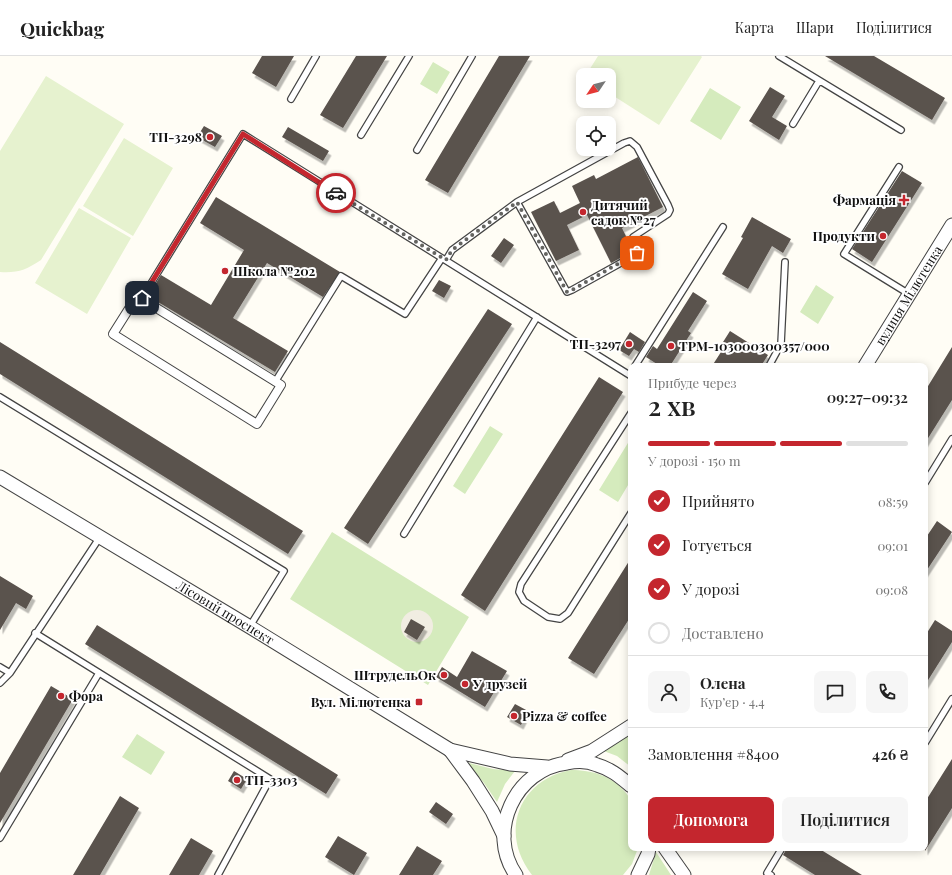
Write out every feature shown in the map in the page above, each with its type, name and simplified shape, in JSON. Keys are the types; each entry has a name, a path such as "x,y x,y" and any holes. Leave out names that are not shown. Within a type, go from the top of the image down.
{"street":[{"name":"вулиця Мілютенка","path":"867,363 952,225"},
{"path":"137,296 275,382 281,385 257,424 113,334 137,296"},
{"name":"Лісовий проспект","path":"0,477 250,627 450,750 510,764 553,766 575,762 596,764 615,772 628,783"},
{"path":"516,875 508,859 504,836 506,816 514,797 527,781 553,766 592,751 628,728"},
{"name":"Лісовий проспект","path":"450,750 473,781 488,805 504,836"},
{"path":"638,875 648,851"},
{"path":"667,851 684,875"}],"lane":[{"path":"291,99 316,56"},
{"path":"361,135 409,56"},
{"path":"417,150 472,56"},
{"path":"778,56 900,130"},
{"path":"793,124 819,81"},
{"path":"142,298 243,134 537,318 628,373"},
{"path":"275,382 341,276 405,314 452,250 517,202 624,143 630,141 637,147 670,210 664,217 633,237 638,250 637,253 567,292 517,202"},
{"path":"898,167 844,254 909,294"},
{"path":"637,363 723,228"},
{"path":"771,363 781,344 785,262"},
{"path":"404,534 537,318"},
{"path":"0,397 284,571 250,627"},
{"path":"628,418 521,584 519,592 524,601 548,617 560,619 568,613 628,518"},
{"path":"928,478 952,439"},
{"path":"0,684 10,673 35,633 100,537"},
{"path":"35,633 270,778 218,875"},
{"path":"0,667 10,673"},
{"path":"0,838 99,673"},
{"path":"928,738 952,699"},
{"path":"770,875 767,873 780,851"}],"green space":[{"path":"598,56 702,57 659,125 616,97 616,68 590,68"},
{"path":"433,62 450,72 437,94 420,84"},
{"path":"46,76 124,124 41,260 22,270 0,272 0,151"},
{"path":"710,88 741,107 721,140 690,121"},
{"path":"124,138 173,168 133,236 83,206"},
{"path":"79,208 131,238 87,314 35,283"},
{"path":"816,285 834,297 818,324 800,312"},
{"path":"490,426 503,434 465,494 453,486"},
{"path":"628,443 628,485 618,502 599,490"},
{"path":"332,532 469,617 428,685 290,599"},
{"path":"628,733 628,765 617,756 601,750"},
{"path":"137,734 165,752 151,775 122,757"},
{"path":"465,762 493,769 515,771 505,784 497,802 484,783"},
{"path":"571,770 587,771 602,775 615,782 628,796 628,851 637,851 632,864 623,875 532,875 522,859 517,842 516,826 519,810 527,797 538,785 553,776"},
{"path":"656,852 671,875 649,875"}],"shaded area":[{"path":"414,610 420,610 430,617 433,626 432,632 426,639 420,642 414,642 404,635 401,629 401,623 408,613"}],"building":[{"path":"262,56 294,56 276,87 252,73"},
{"path":"356,56 387,56 343,128 320,115"},
{"path":"499,56 530,56 448,193 425,180"},
{"path":"825,56 874,56 945,98 932,120"},
{"path":"770,87 785,96 772,117 787,126 779,140 749,121"},
{"name":"ТП-3298","path":"204,126 222,136 215,147 197,137"},
{"path":"288,127 329,151 323,161 282,137"},
{"path":"638,157 663,207 622,228 633,251 611,263 587,215 567,225 579,250 556,261 531,212 554,201 560,213 580,203 572,186 594,175 596,179"},
{"path":"902,171 922,183 872,262 852,249"},
{"path":"216,197 340,272 323,297 267,263 233,318 288,351 275,372 148,296 161,275 211,305 244,250 200,223"},
{"path":"752,217 791,239 783,253 772,246 748,289 722,274 743,238 741,237"},
{"path":"504,238 514,245 501,263 491,256"},
{"path":"439,280 451,286 444,298 432,291"},
{"path":"693,292 707,301 688,331 691,333 672,363 655,363 646,357 653,346 657,349"},
{"path":"488,309 512,324 368,544 344,528"},
{"path":"730,331 768,355 763,363 714,363 721,352 718,350"},
{"name":"ТП-3297","path":"630,332 645,342 639,352 634,349 629,356 619,350"},
{"path":"0,342 303,531 288,554 0,374"},
{"path":"952,347 952,400 928,438 928,386"},
{"path":"599,377 623,392 485,611 461,595"},
{"path":"937,521 952,532 928,568 928,534"},
{"path":"628,563 628,621 594,674 568,658"},
{"path":"0,576 33,596 26,609 16,603 0,630"},
{"path":"411,619 425,627 417,640 404,632"},
{"path":"935,620 952,631 952,642 928,680 928,631"},
{"path":"97,625 338,775 326,794 85,644"},
{"path":"472,651 507,671 485,707 436,677 442,667 457,677"},
{"path":"51,686 73,699 0,823 0,773"},
{"path":"515,704 528,711 521,725 507,717"},
{"path":"952,759 952,808 928,846 928,797"},
{"name":"ТП-3303","path":"234,771 247,779 241,789 228,781"},
{"path":"120,796 139,808 100,875 73,875"},
{"path":"436,802 453,814 446,824 429,812"},
{"path":"338,836 367,853 354,875 325,857"},
{"path":"191,838 213,851 199,875 169,875"},
{"path":"417,846 442,861 433,875 399,875"},
{"path":"785,851 823,851 862,875 815,875 783,855"}],"way so far":[{"path":"336,193 446,260 452,250 517,202 567,292 570,292 637,253"}],"place":[{"name":"ТП-3298","path":"210,137"},
{"name":"Фармація","path":"904,200"},
{"name":"Дитячий садок №27","path":"583,212"},
{"name":"Продукти","path":"883,236"},
{"name":"Школа №202","path":"225,271"},
{"name":"ТП-3297","path":"629,344"},
{"name":"ТРМ-103000300357/000","path":"671,346"},
{"name":"ШтрудельОк","path":"444,675"},
{"name":"У друзей","path":"465,684"},
{"name":"Фора","path":"61,696"},
{"name":"Вул. Мілютенка","path":"419,702"},
{"name":"Pizza & coffee","path":"514,716"},
{"name":"ТП-3303","path":"237,780"}],"route":[{"path":"142,298 243,134 336,193"}]}
